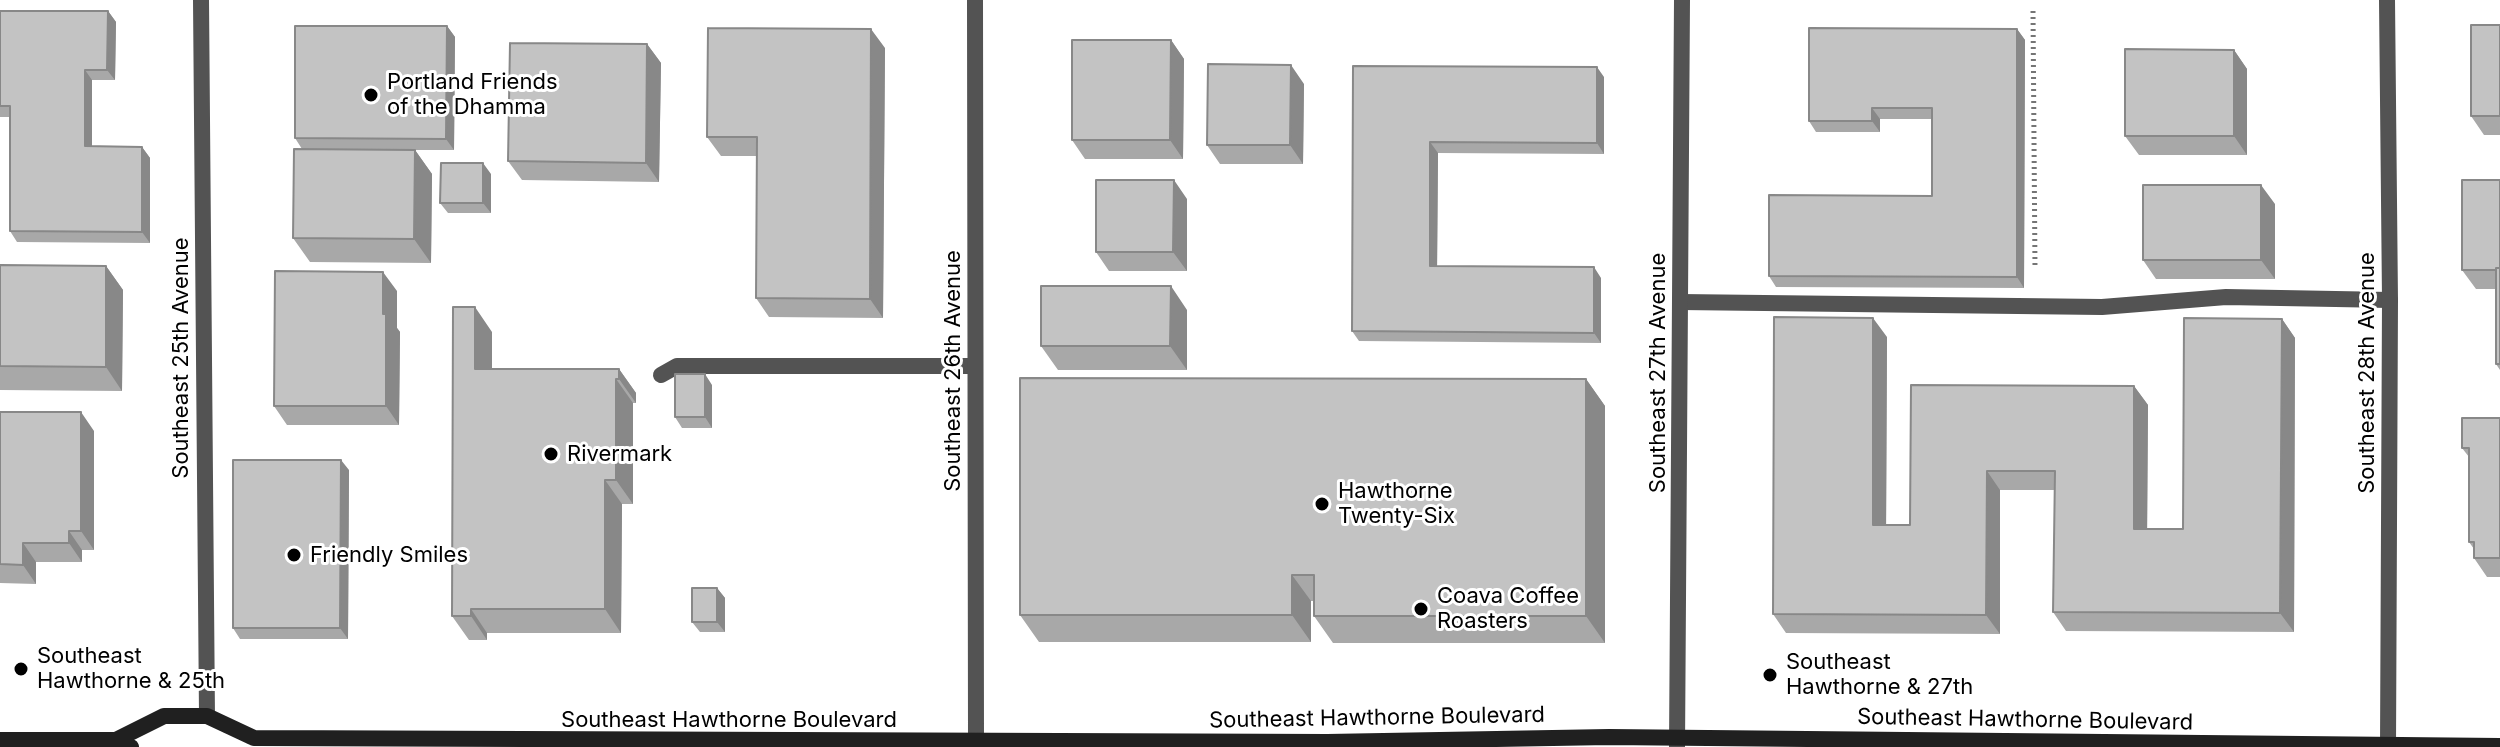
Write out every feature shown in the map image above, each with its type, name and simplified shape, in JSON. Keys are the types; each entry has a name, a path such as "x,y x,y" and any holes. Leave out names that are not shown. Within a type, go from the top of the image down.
{"main road":[{"name":"Southeast Hawthorne Boulevard","path":"0,740 121,745 164,716 207,716 254,738 2500,746"},
{"name":"Southeast Hawthorne Boulevard","path":"237,747 254,738"}],"street":[{"name":"Southeast 25th Avenue","path":"201,0 207,716"},
{"name":"Southeast 26th Avenue","path":"975,0 976,742"},
{"name":"Southeast 27th Avenue","path":"1677,743 1682,0"},
{"name":"Southeast 28th Avenue","path":"2387,0 2390,300 2388,746"},
{"path":"1680,302 2102,307 2226,297 2390,300"},
{"path":"661,375 677,366 975,366"}],"path":[{"path":"2033,11 2035,306"}],"building":[{"path":"0,11 108,11 107,70 85,70 85,146 142,147 142,232 10,231 10,106 0,106"},
{"path":"2471,25 2500,25 2500,116 2471,116"},
{"path":"295,26 447,26 446,139 295,138"},
{"path":"708,28 871,29 870,299 756,298 757,137 707,137"},
{"path":"1809,28 2017,29 2017,277 1769,276 1769,195 1932,196 1932,108 1872,108 1872,121 1809,121"},
{"path":"1072,40 1171,40 1170,140 1072,140"},
{"path":"510,43 647,44 646,163 508,161"},
{"path":"2125,49 2234,50 2234,136 2125,136"},
{"path":"1208,64 1291,65 1290,145 1207,145"},
{"path":"1353,66 1597,67 1597,143 1430,142 1430,266 1594,267 1594,333 1352,331"},
{"path":"294,149 415,150 414,239 293,238"},
{"path":"441,163 483,163 483,203 440,203"},
{"path":"1096,180 1174,180 1173,252 1096,252"},
{"path":"2462,180 2500,180 2500,268 2496,270 2462,270"},
{"path":"2143,185 2261,185 2261,260 2143,260"},
{"path":"0,265 106,266 106,367 0,366"},
{"path":"2496,268 2500,268 2500,364 2496,364"},
{"path":"275,271 383,272 386,406 274,406"},
{"path":"1041,286 1171,286 1170,346 1041,346"},
{"name":"Rivermark","path":"453,307 475,307 475,369 619,369 619,379 616,379 616,480 605,480 605,609 471,609 471,616 452,616"},
{"path":"1774,317 1873,318 1873,525 1910,525 1911,385 2134,386 2134,529 2183,529 2184,318 2282,319 2280,613 2053,612 2055,471 1987,471 1986,615 1773,614"},
{"path":"675,374 705,374 705,417 675,417"},
{"name":"Hawthorne Twenty-Six","path":"1020,378 1586,379 1586,616 1314,616 1314,575 1292,575 1292,615 1020,615"},
{"path":"0,412 81,412 81,531 69,531 69,543 23,543 23,565 0,564"},
{"path":"2462,418 2500,418 2500,558 2474,558 2474,542 2469,542 2469,448 2462,448"},
{"name":"Friendly Smiles","path":"233,460 341,460 340,628 233,628"},
{"path":"692,588 717,588 717,622 692,622"}],"place":[{"name":"Portland Friends of the Dhamma","path":"371,95"},
{"name":"Rivermark","path":"551,454"},
{"name":"Hawthorne Twenty-Six","path":"1322,504"},
{"name":"Friendly Smiles","path":"294,555"},
{"name":"Coava Coffee Roasters","path":"1421,609"},
{"name":"Southeast Hawthorne & 25th","path":"21,669"},
{"name":"Southeast Hawthorne & 27th","path":"1770,675"}]}
